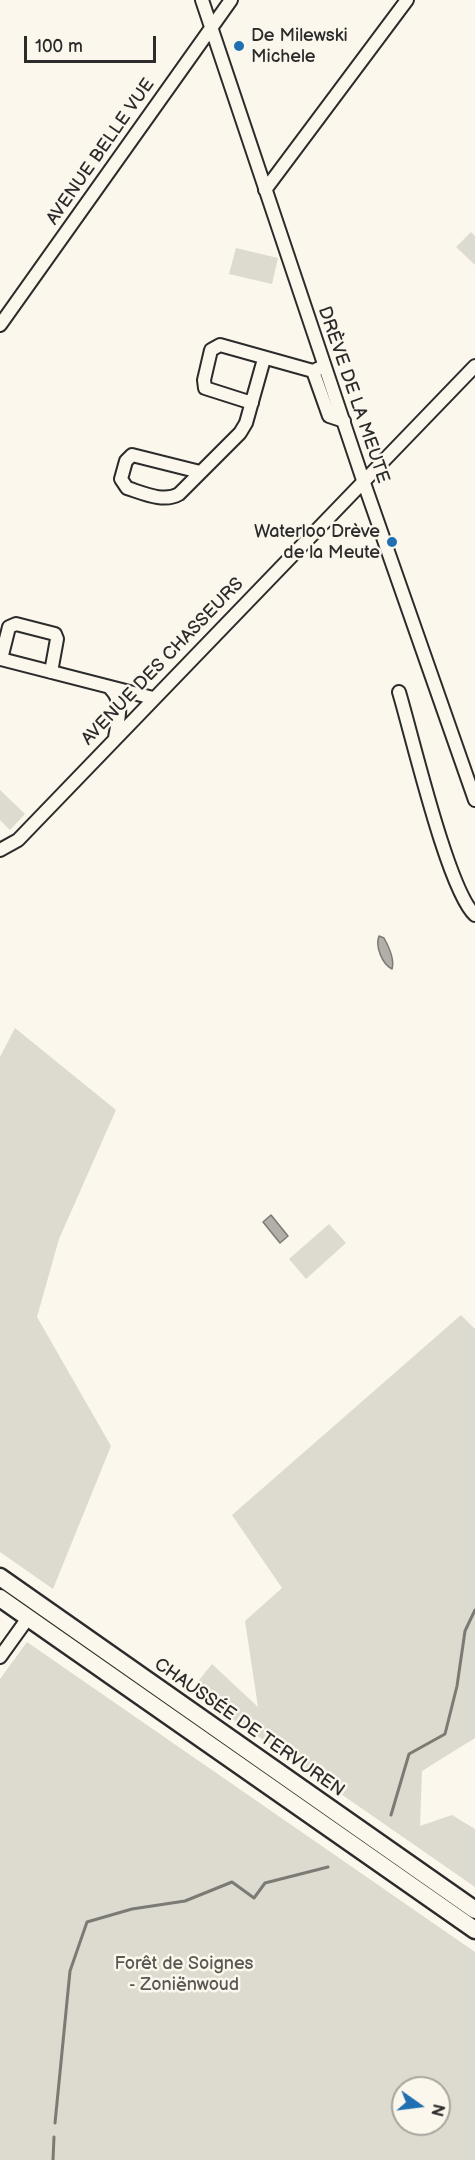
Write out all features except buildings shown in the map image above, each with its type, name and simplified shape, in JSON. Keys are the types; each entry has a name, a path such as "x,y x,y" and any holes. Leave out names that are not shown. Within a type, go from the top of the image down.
{"highway":[{"name":"CHAUSSÉE DE TERVUREN","path":"0,1577 475,1910"},
{"name":"CHAUSSÉE DE TERVUREN","path":"0,1598 475,1930"}],"street":[{"name":"DRÈVE DE LA MEUTE","path":"202,0 264,190 318,368 344,420 475,800"},
{"name":"AVENUE BELLE VUE","path":"0,325 231,0"},
{"path":"264,190 407,0"},
{"path":"252,402 205,388 204,380 211,350 220,345 264,359 318,368"},
{"path":"200,472 132,455 126,461 121,479 127,488 173,498 200,472 240,433 246,423 264,359"},
{"name":"AVENUE DES CHASSEURS","path":"0,850 18,840 475,366"},
{"path":"51,672 57,639 55,634 16,624 9,627 1,659 110,688 153,698"},
{"path":"110,688 118,696 121,705 115,738"},
{"path":"399,692 451,872 469,910 475,915"},
{"path":"0,1657 28,1618"}],"green space":[{"path":"471,232 475,236 475,265 456,247"},
{"path":"236,248 278,258 272,284 229,274"},
{"path":"0,790 25,814 10,830 0,820"},
{"path":"15,1028 116,1110 59,1239 37,1317 111,1446 53,1589 0,1552 0,1057"},
{"path":"329,1224 346,1243 306,1279 289,1259"},
{"path":"461,1315 475,1329 475,1738 422,1771 420,1826 452,1815 475,1829 475,1887 191,1690 212,1664 258,1707 245,1621 282,1588 232,1515"},
{"name":"Forêt de Soignes - Zoniënwoud","path":"27,1642 475,1952 475,2160 0,2160 0,1679"}],"shaded area":[{"path":"379,936 384,938 390,949 392,969 388,967 380,954"},
{"path":"271,1215 288,1236 280,1243 263,1222"}],"waterway":[{"path":"391,1815 409,1754 445,1734 457,1686 465,1631 475,1610"},
{"path":"55,2123 70,1971 87,1922 132,1909 185,1901 232,1882 254,1898 265,1883 328,1867"},
{"path":"53,2160 54,2137"}],"place":[{"name":"De Milewski Michele","path":"239,46"},
{"name":"Waterloo Drève de la Meute","path":"392,542"}]}
